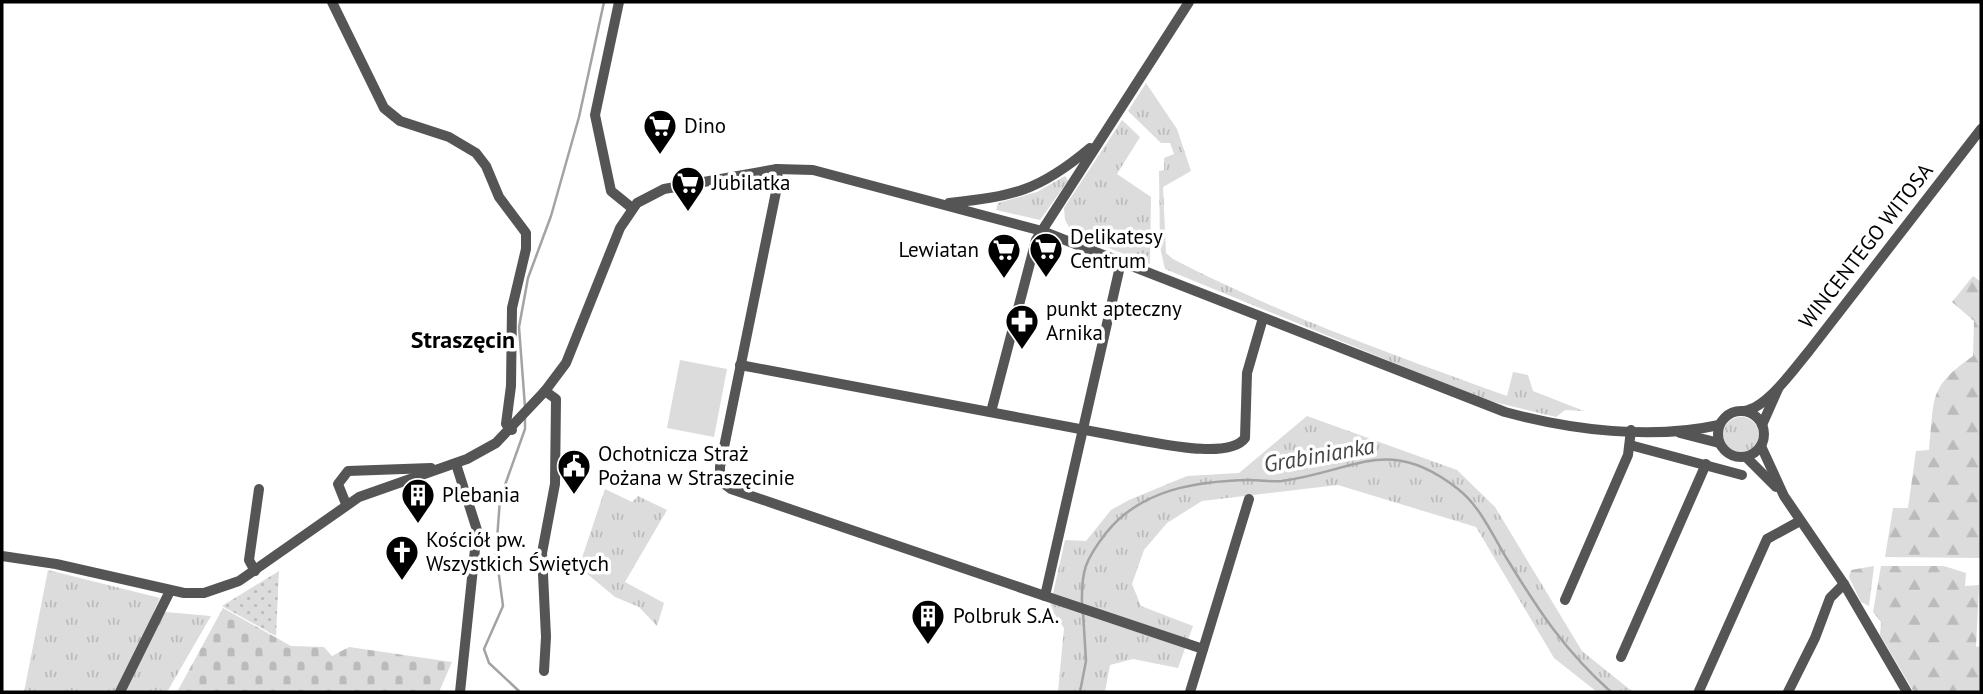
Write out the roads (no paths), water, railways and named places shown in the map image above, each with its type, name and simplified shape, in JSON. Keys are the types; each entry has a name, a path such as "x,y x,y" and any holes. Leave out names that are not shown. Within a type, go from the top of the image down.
{"street":[{"path":"332,2 384,108 400,121 449,137 476,153 503,204 526,233 526,249 512,308 511,386 506,424 514,426"},
{"path":"620,2 596,114 611,191 632,208"},
{"path":"991,412 1036,240 1189,2"},
{"name":"WINCENTEGO WITOSA","path":"1744,411 1752,410 1779,386 1981,129"},
{"path":"942,204 986,200 1030,189 1069,166 1098,142"},
{"path":"777,169 778,182 718,474 723,485 1203,649"},
{"path":"2,556 55,564 170,591 204,593 223,588 255,571 346,504 379,488 456,464 487,450 514,426 544,393 573,351 617,237 632,208 649,195 664,188 777,169 813,170 1042,231 1505,412 1574,426 1674,432 1719,443 1730,455 1746,457 1784,496"},
{"path":"1045,596 1121,262"},
{"path":"740,365 1191,449 1221,448 1241,444 1246,432 1247,373 1263,318"},
{"name":"WINCENTEGO WITOSA","path":"1762,425 1779,386"},
{"path":"544,393 556,399 556,476 542,553 546,637 544,671"},
{"path":"1674,432 1719,425 1729,414 1744,411 1755,416 1762,425 1761,446 1784,496 1844,584 1906,690"},
{"path":"1719,425 1719,443"},
{"path":"1565,600 1630,445 1630,430"},
{"path":"1630,445 1742,475"},
{"path":"1746,457 1761,446"},
{"path":"456,464 477,530 460,692"},
{"path":"1621,657 1706,464"},
{"path":"346,504 338,484 348,471 405,467 437,469"},
{"path":"255,571 249,560 259,489"},
{"path":"1190,692 1250,499"},
{"path":"1699,691 1767,539 1800,521"},
{"path":"1788,692 1815,638 1830,598 1844,584"},
{"path":"120,692 170,591"}],"waterway":[{"path":"525,407 519,327 528,278 551,216 579,117 604,2"},
{"path":"520,692 489,663 484,649 503,606 496,553 500,499 525,429 525,417"},
{"name":"Grabinianka","path":"1082,606 1082,584 1093,551 1120,518 1153,497 1171,490 1210,483 1282,481 1372,461 1411,463 1433,472 1466,496 1553,629 1579,661 1611,692"},
{"name":"Grabinianka","path":"1080,692 1086,661 1083,612"}],"place":[{"name":"Dino","path":"660,156"},
{"name":"Jubilatka","path":"688,213"},
{"name":"Delikatesy Centrum","path":"1046,279"},
{"name":"Lewiatan","path":"1004,280"},
{"name":"punkt apteczny Arnika","path":"1022,351"},
{"name":"Ochotnicza Straż Pożana w Straszęcinie","path":"574,496"},
{"name":"Plebania","path":"418,525"},
{"name":"Kościół pw. Wszystkich Świętych","path":"402,582"},
{"name":"Polbruk S.A.","path":"928,646"}],"district":[{"name":"Straszęcin","path":"463,340"}]}
